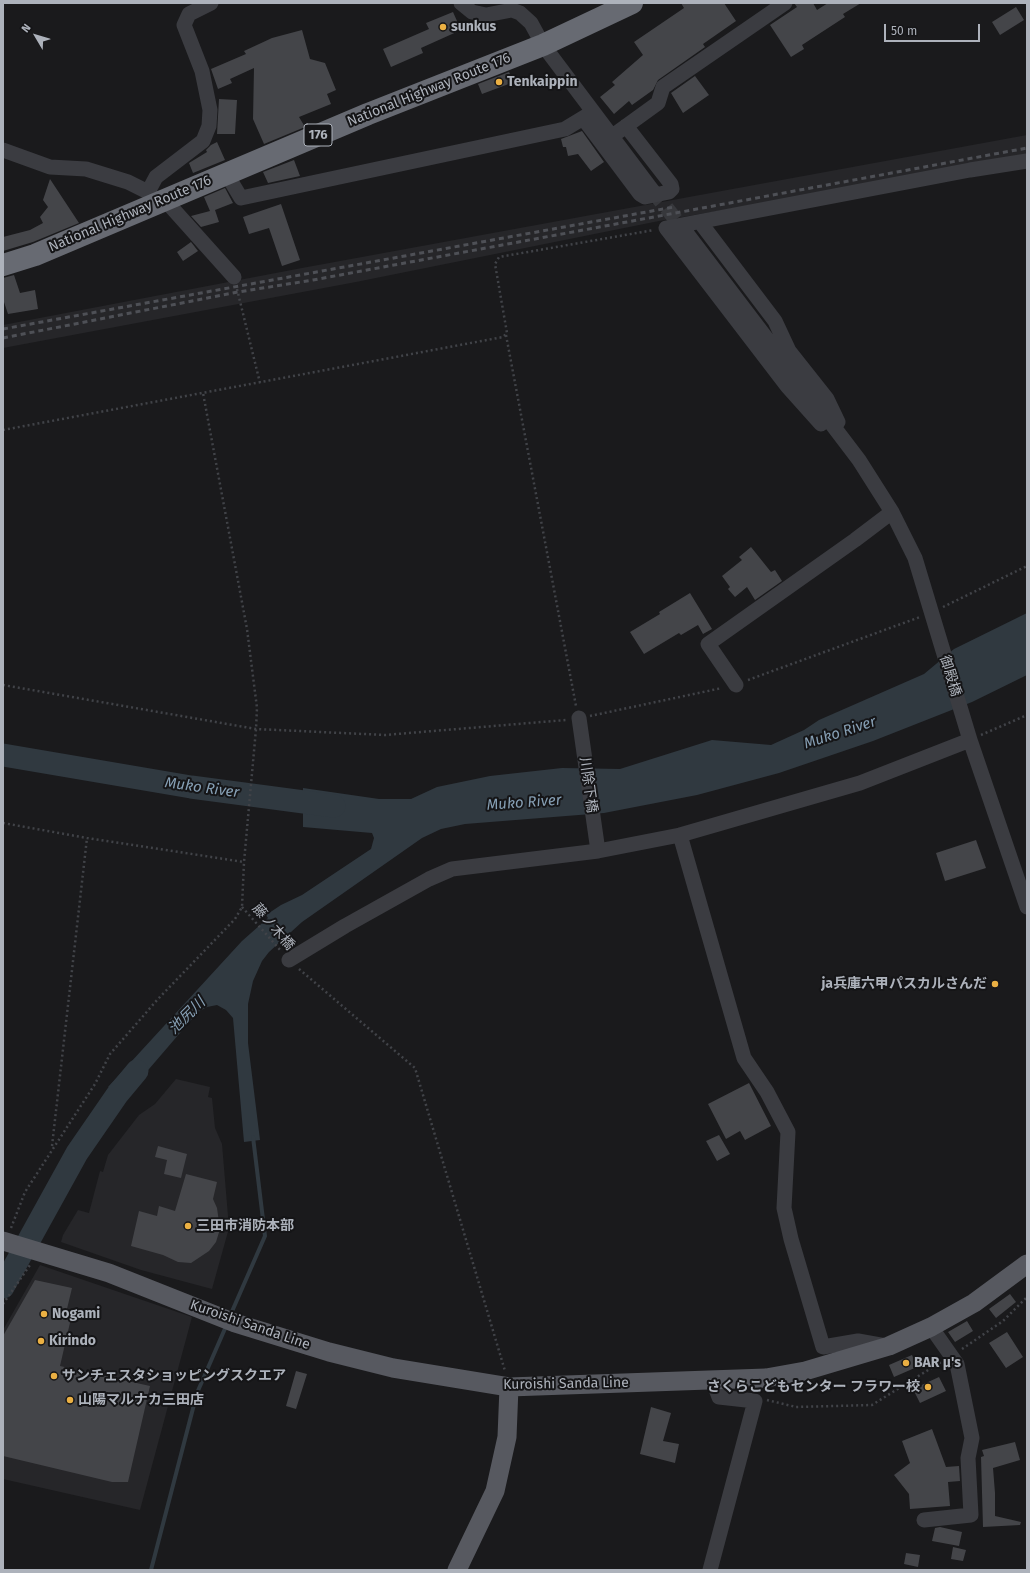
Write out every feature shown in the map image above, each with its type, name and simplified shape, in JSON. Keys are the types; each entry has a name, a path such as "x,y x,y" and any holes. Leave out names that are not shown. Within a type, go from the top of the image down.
{"highway":[{"name":"National Highway Route 176","path":"3,265 35,255 157,198 226,173 543,44 632,3"}],"main road":[{"name":"Kuroishi Sanda Line","path":"4,1243 38,1251 109,1273 235,1323 329,1352 394,1368 510,1387 713,1381 766,1378 805,1371 888,1346 931,1327 974,1303 1027,1264"},
{"path":"457,1570 495,1491 507,1437 510,1387"}],"street":[{"path":"157,198 156,177 203,141 209,126 210,110 202,71 184,25 189,14 211,3"},
{"path":"461,3 472,12 486,15 512,10 520,13 531,23 588,115 640,194 646,197 669,192 672,189 671,184 626,126"},
{"path":"611,137 658,103 663,88 785,3"},
{"path":"588,115 611,137 652,190"},
{"path":"226,173 241,198 565,129 588,115"},
{"path":"3,150 50,167 86,170 128,182 157,198 234,277"},
{"path":"845,442 816,420 787,386 666,228 970,170 1027,161"},
{"path":"700,222 775,321 789,350 827,399 845,442"},
{"path":"685,231 845,442"},
{"name":"御殿橋","path":"845,442 875,483 892,512 915,558 970,740 1022,875 1027,907"},
{"path":"736,685 708,644 892,512"},
{"name":"川除下橋","path":"579,718 598,851"},
{"path":"289,960 429,879 452,869 598,851 680,835 860,783 970,740"},
{"path":"680,835 744,1058 767,1092 788,1132 784,1208 791,1239 823,1348 858,1341 888,1346"},
{"path":"924,1520 971,1515 968,1458 972,1438 957,1364 931,1327"},
{"path":"710,1570 755,1401 719,1397 713,1381"}],"path":[{"path":"579,718 559,606 506,335 495,264 499,257 666,228"},
{"path":"234,277 260,383"},
{"path":"3,430 260,383 506,335"},
{"path":"4,1243 26,1192 52,1148 95,1084 110,1054 158,999 235,919 242,908 244,862 256,729 256,708 247,629 204,393"},
{"path":"3,685 256,729 385,735 579,718 736,685 931,613 1027,566"},
{"path":"970,740 1027,715"},
{"path":"3,823 87,838 244,862"},
{"path":"52,1148 87,838"},
{"name":"藤ノ木橋","path":"242,908 289,960 415,1068 510,1387"},
{"path":"3,1304 38,1251"},
{"path":"755,1401 772,1400 796,1407 872,1405 952,1356 1003,1321 1027,1297"}],"shaded area":[{"path":"1027,135 1027,155 923,176 659,221 356,282 3,348 3,325 302,268"},
{"path":"176,1079 210,1087 208,1097 212,1098 215,1128 222,1144 229,1228 212,1289 141,1270 61,1242 63,1235 78,1210 89,1213 100,1171 103,1172 108,1155 139,1115 155,1104"},
{"path":"40,1265 192,1317 140,1510 3,1479 3,1330"}],"water":[{"path":"1027,613 1027,675 972,702 873,741 779,773 697,795 604,813 465,824 441,829 422,838 302,922 269,952 262,961 253,981 248,1004 248,1043 260,1140 244,1142 233,1018 226,1010 217,1005 207,1007 198,1012 143,1076 126,1100 108,1087 242,941 268,918 266,915 281,905 302,895 371,849 374,838 372,833 303,827 303,788 379,799 411,799 437,787 490,776 562,768 620,769 712,740 771,745 804,730 819,720 924,674 954,649"}],"building":[{"path":"681,3 724,3 736,21 703,44 705,47 658,80 653,90 632,105 629,101 614,114 600,97 615,85 612,82 643,55 634,42 684,8"},
{"path":"794,3 813,3 817,10 828,3 861,3 843,14 845,17 802,45 804,49 791,57 770,25 797,7"},
{"path":"1016,7 1024,20 1000,35 992,22"},
{"path":"453,12 461,30 421,48 423,53 391,67 383,49 429,29 426,23"},
{"path":"302,30 310,59 325,63 336,90 327,94 331,104 299,117 305,127 264,144 253,119 254,68 230,79 232,83 218,89 211,69 246,54 244,51 272,38"},
{"path":"509,72 514,82 482,94 478,84"},
{"path":"695,76 709,95 683,113 671,93"},
{"path":"219,99 237,100 235,134 217,134"},
{"path":"582,131 604,162 591,171 578,154 568,156 566,147 563,147 561,139"},
{"path":"217,142 225,160 193,173 189,163 207,152 206,150 211,145"},
{"path":"294,160 300,176 268,183 263,172"},
{"path":"50,179 79,223 33,242 3,251 3,237 30,230 43,223 40,217 48,207 43,200"},
{"path":"225,188 233,203 215,210 219,222 201,227 191,216 210,211 204,197"},
{"path":"281,204 300,260 282,266 269,228 249,234 243,217"},
{"path":"191,242 198,251 183,261 177,252"},
{"path":"14,275 20,293 35,290 38,309 8,314 3,299 3,278"},
{"path":"751,547 771,572 775,570 782,581 755,600 747,587 735,597 728,589 730,587 722,576 742,560 739,557"},
{"path":"690,593 712,629 703,634 698,625 681,635 679,633 644,654 630,632 660,614 659,612"},
{"path":"976,840 986,868 945,881 936,853"},
{"path":"749,1083 771,1126 745,1140 740,1131 726,1139 708,1104"},
{"path":"719,1135 730,1154 717,1161 706,1141"},
{"path":"158,1146 187,1154 181,1178 164,1174 167,1160 155,1157"},
{"path":"186,1174 217,1182 213,1199 217,1208 220,1229 216,1242 209,1251 191,1263 178,1262 163,1255 131,1246 139,1211 157,1216 159,1206 175,1211"},
{"name":"サンチェスタショッピングスクエア","path":"35,1280 72,1288 66,1313 72,1314 60,1366 150,1386 128,1482 112,1482 3,1456 3,1336"},
{"path":"1010,1294 1016,1302 996,1318 989,1309"},
{"path":"967,1321 973,1331 955,1342 948,1332"},
{"path":"1007,1332 1023,1357 1006,1368 989,1343"},
{"path":"912,1355 917,1367 894,1377 889,1365"},
{"path":"296,1371 307,1374 296,1409 286,1406"},
{"path":"939,1377 946,1391 920,1403 913,1389"},
{"path":"651,1407 671,1413 663,1441 679,1444 675,1463 640,1454"},
{"path":"932,1429 946,1467 959,1466 960,1481 948,1482 950,1506 910,1509 909,1494 894,1475 910,1463 902,1441"},
{"path":"1015,1442 1020,1460 993,1468 995,1516 1021,1522 1020,1525 983,1527 981,1457 984,1456 982,1450"},
{"path":"940,1527 962,1532 959,1546 932,1541 935,1528"},
{"path":"953,1547 966,1550 963,1561 951,1559"},
{"path":"906,1553 920,1555 918,1567 904,1564"}],"waterway":[{"name":"Muko River","path":"3,755 191,787 334,806"},
{"name":"池尻川","path":"3,1287 77,1153 117,1095 137,1071"},
{"path":"230,1316 265,1236 253,1137"},
{"path":"151,1570 197,1393 227,1324"}],"tunnel":[{"path":"652,190 685,231"}],"railway":[{"path":"3,338 238,292 313,280 1027,148"},
{"path":"3,329 674,207"}],"place":[{"name":"sunkus","path":"443,27"},
{"name":"Tenkaippin","path":"499,82"},
{"name":"ja兵庫六甲パスカルさんだ","path":"995,984"},
{"name":"三田市消防本部","path":"188,1226"},
{"name":"Nogami","path":"44,1314"},
{"name":"Kirindo","path":"41,1341"},
{"name":"BAR μ's","path":"906,1363"},
{"name":"サンチェスタショッピングスクエア","path":"54,1376"},
{"name":"さくらこどもセンター フラワー校","path":"928,1387"},
{"name":"山陽マルナカ三田店","path":"70,1400"}]}
